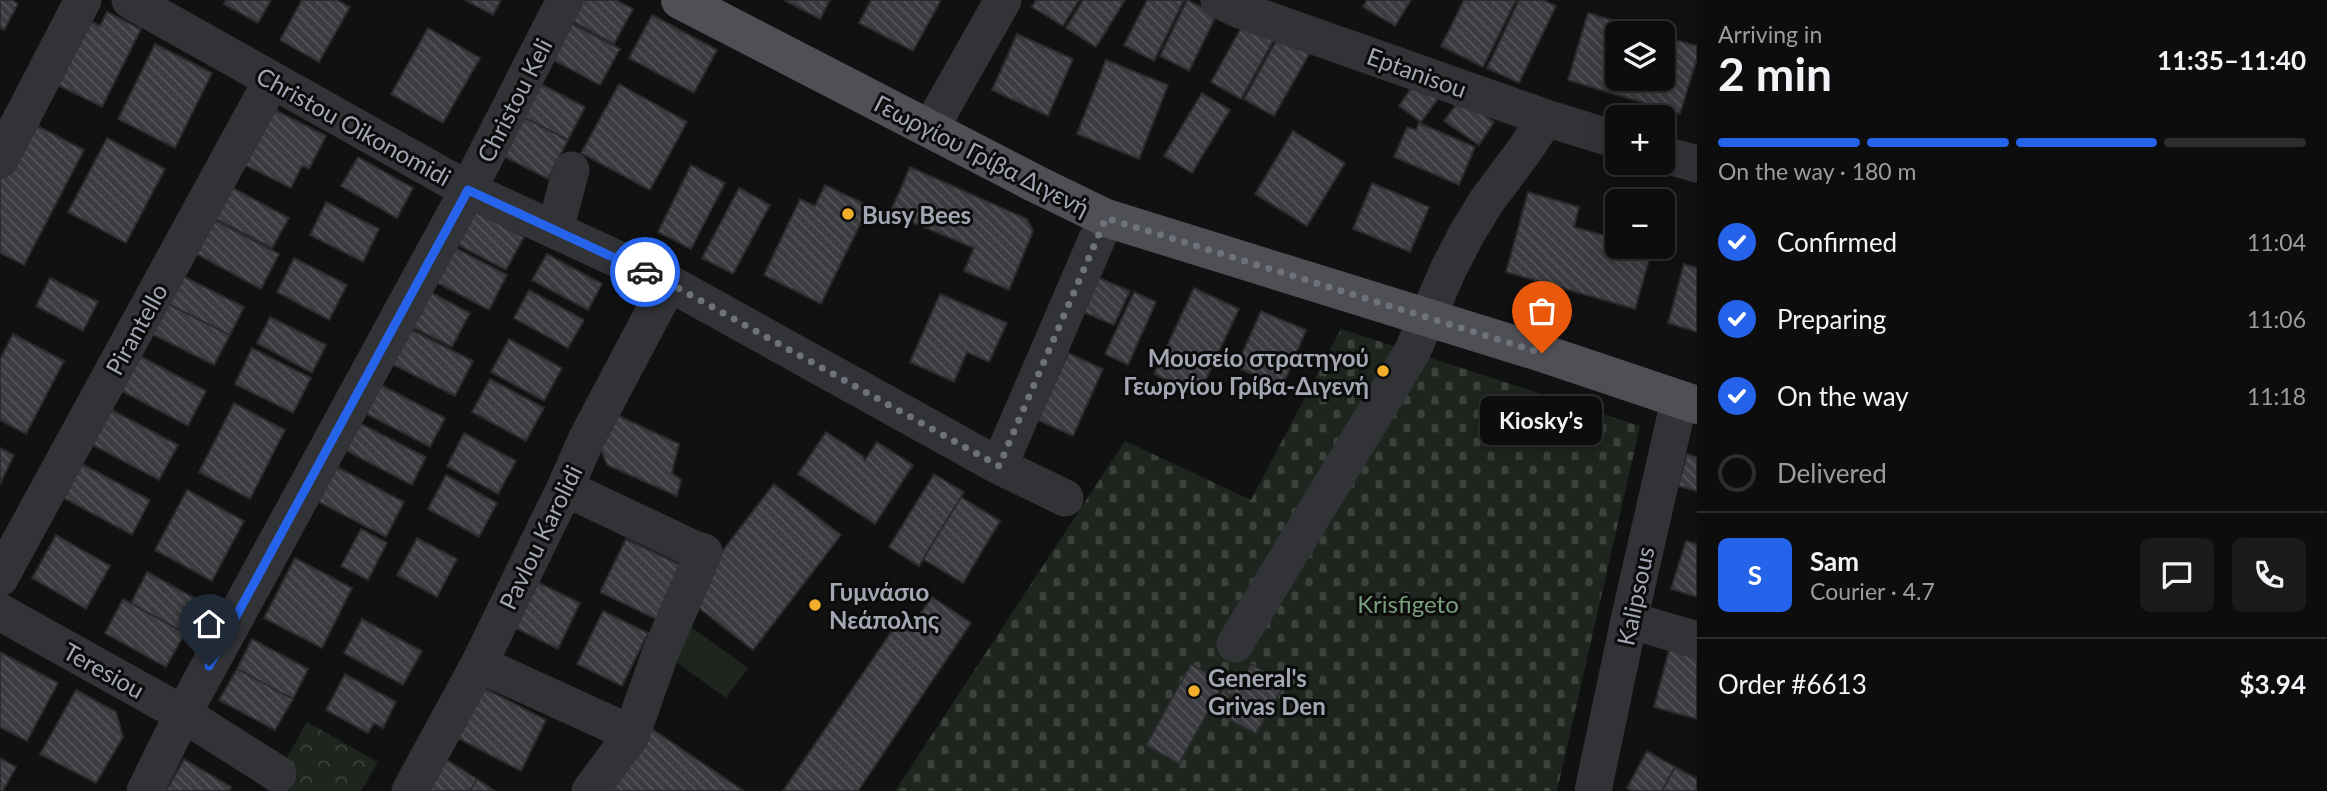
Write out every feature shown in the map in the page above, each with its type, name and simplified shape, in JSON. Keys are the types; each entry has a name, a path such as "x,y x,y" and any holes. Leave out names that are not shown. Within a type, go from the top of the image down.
{"main road":[{"name":"Γεωργίου Γρίβα Διγενή","path":"680,0 1106,218 1426,316 1688,403"}],"street":[{"path":"0,160 83,0"},
{"name":"Christou Oikonomidi","path":"130,0 468,190 669,283 999,466 1065,499"},
{"name":"Christou Keli","path":"145,791 183,714 468,190 565,0"},
{"path":"930,129 1003,0"},
{"name":"Eptanisou","path":"1219,0 1546,118 1605,136"},
{"name":"Pirantello","path":"0,578 272,80"},
{"path":"1235,644 1412,352 1426,316 1466,235 1486,202 1546,118"},
{"path":"1675,158 1697,164"},
{"path":"555,230 571,170"},
{"path":"999,466 1106,218"},
{"name":"Pavlou Karolidi","path":"410,791 479,664 587,438 669,283"},
{"name":"Kalipsous","path":"1593,791 1629,620 1688,403"},
{"path":"565,488 704,552 660,654 631,736 590,791"},
{"name":"Teresiou","path":"0,612 183,714 278,774"},
{"path":"1629,620 1697,640"},
{"path":"479,664 617,727 631,736"}],"green space":[{"name":"Krisfigeto","path":"1341,329 1640,426 1557,791 895,791 1125,441 1251,500"},
{"path":"690,626 748,668 726,698 668,656"},
{"path":"307,722 378,762 361,791 268,791"}],"building":[{"path":"0,0 12,0 18,4 4,30 0,28"},
{"path":"226,0 271,0 258,23 224,4"},
{"path":"302,0 337,0 350,7 319,62 280,40"},
{"path":"465,0 501,0 493,15"},
{"path":"579,0 616,0 633,9 614,44 569,19"},
{"path":"784,0 830,0 820,19"},
{"path":"871,0 941,0 913,51 859,23"},
{"path":"1036,0 1079,0 1063,26 1032,7"},
{"path":"1083,0 1125,0 1096,47 1066,28"},
{"path":"1147,0 1184,0 1154,61 1124,45"},
{"path":"1187,0 1217,14 1189,71 1160,56"},
{"path":"1367,0 1411,0 1395,26 1363,7"},
{"path":"1464,0 1516,0 1483,67 1441,46"},
{"path":"1519,0 1543,0 1556,6 1519,83 1487,68"},
{"path":"107,12 141,29 102,107 52,82 84,18 100,26"},
{"path":"1588,13 1615,21 1605,21 1605,91 1675,91 1675,40 1697,46 1697,58 1680,114 1675,112 1675,105 1650,105 1568,80"},
{"path":"652,15 717,50 694,93 629,58"},
{"path":"1247,17 1277,34 1241,99 1211,82"},
{"path":"565,20 620,49 600,85 546,56"},
{"path":"428,28 480,58 443,123 391,94"},
{"path":"1017,34 1073,59 1048,116 992,90"},
{"path":"1280,34 1311,51 1274,116 1244,99"},
{"path":"155,44 212,73 175,148 118,119"},
{"path":"1106,60 1168,85 1139,159 1077,134"},
{"path":"531,79 585,107 568,140 514,112"},
{"path":"1416,81 1439,97 1421,122 1399,106"},
{"path":"619,84 687,122 650,190 581,153"},
{"path":"1202,93 1230,110 1192,173 1164,156"},
{"path":"1460,99 1494,122 1479,145 1444,121"},
{"path":"271,108 326,136 309,169 302,166 291,188 243,164"},
{"path":"514,112 568,140 548,179 494,151"},
{"path":"30,122 84,150 24,265 0,253 0,180"},
{"path":"1419,123 1475,147 1459,185 1394,157 1407,127 1416,130"},
{"path":"1293,131 1345,163 1307,226 1255,194"},
{"path":"107,138 165,169 126,243 68,212"},
{"path":"358,157 413,188 397,218 341,186"},
{"path":"691,165 725,183 691,249 658,232"},
{"path":"910,167 1027,219 1033,231 1009,290 964,271 974,248 890,213"},
{"path":"1372,183 1429,207 1410,252 1353,229"},
{"path":"825,185 869,206 821,304 764,275 800,199 815,206"},
{"path":"229,186 289,218 272,248 212,217"},
{"path":"739,188 770,205 733,274 702,258"},
{"path":"1528,192 1579,207 1574,227 1605,236 1605,259 1649,259 1635,309 1506,272"},
{"path":"326,202 379,229 363,262 310,235"},
{"path":"468,207 524,237 506,270 451,241"},
{"path":"211,218 279,254 261,289 193,252"},
{"path":"448,244 507,275 489,310 430,279"},
{"path":"547,254 602,284 588,310 532,280"},
{"path":"294,258 347,285 329,320 277,292"},
{"path":"1684,264 1697,268 1697,332 1668,323"},
{"path":"179,274 244,307 230,335 166,303"},
{"path":"1097,277 1130,291 1114,325 1083,312"},
{"path":"50,278 98,302 83,331 36,306"},
{"path":"1194,288 1239,309 1199,394 1154,374"},
{"path":"426,290 470,313 452,347 408,325"},
{"path":"529,290 584,320 568,348 514,318"},
{"path":"1134,292 1156,302 1128,365 1105,354"},
{"path":"940,294 1007,323 989,362 967,352 954,382 910,362"},
{"path":"166,303 230,335 214,365 150,333"},
{"path":"1261,311 1306,330 1282,387 1236,367"},
{"path":"270,317 326,345 312,373 257,343"},
{"path":"404,326 473,361 455,396 386,361"},
{"path":"13,334 64,361 26,434 0,420 0,359"},
{"path":"509,339 562,368 544,401 491,372"},
{"path":"252,348 311,378 293,413 235,384"},
{"path":"1068,353 1103,369 1073,436 1038,420"},
{"path":"138,355 206,391 188,426 120,390"},
{"path":"490,379 544,408 526,441 472,412"},
{"path":"377,383 445,418 430,447 363,412"},
{"path":"234,403 285,430 250,499 199,472"},
{"path":"110,409 178,445 159,480 91,444"},
{"path":"615,414 679,444 672,473 681,480 677,496 607,465 599,444"},
{"path":"359,423 426,457 412,485 345,450"},
{"path":"826,432 865,460 877,442 913,465 875,524 798,474"},
{"path":"464,433 516,461 498,494 447,466"},
{"path":"0,448 14,455 0,484"},
{"path":"1687,454 1697,457 1697,491 1678,486"},
{"path":"82,464 150,500 132,535 64,498"},
{"path":"335,466 404,502 386,537 317,501"},
{"path":"934,474 964,492 919,566 889,547"},
{"path":"446,475 497,503 479,537 428,509"},
{"path":"774,484 841,535 753,650 686,598"},
{"path":"187,490 244,521 212,581 155,550"},
{"path":"961,497 1000,521 963,583 923,559"},
{"path":"361,529 387,543 368,580 341,566"},
{"path":"56,535 110,566 86,609 32,578"},
{"path":"417,538 457,559 437,597 397,575"},
{"path":"626,539 685,567 660,621 600,592"},
{"path":"1686,541 1697,544 1697,597 1671,589"},
{"path":"295,558 352,588 322,648 264,618"},
{"path":"147,572 198,600 181,631 131,603"},
{"path":"531,579 580,603 558,649 509,625"},
{"path":"932,597 971,623 858,791 783,791 900,619 911,627"},
{"path":"123,599 185,633 166,667 105,633"},
{"path":"603,611 648,633 622,686 577,664"},
{"path":"362,619 422,651 403,685 344,653"},
{"path":"252,639 308,669 293,699 237,669"},
{"path":"1669,650 1697,658 1697,719 1654,707"},
{"path":"0,652 58,683 27,741 0,727"},
{"path":"1191,664 1224,683 1179,764 1146,745"},
{"path":"1251,664 1285,683 1256,734 1225,717 1236,698 1226,693 1230,678 1240,683"},
{"path":"237,669 293,699 275,730 219,700"},
{"path":"345,674 396,702 383,728 374,723 368,733 326,710"},
{"path":"478,685 546,720 521,771 452,735"},
{"path":"76,690 116,712 123,737 96,783 40,754"},
{"path":"649,727 744,791 606,791"},
{"path":"1647,751 1675,767 1662,791 1632,791 1627,788"},
{"path":"0,758 16,767 3,791 0,791"},
{"path":"184,759 231,787 229,791 166,791"},
{"path":"447,760 477,779 470,791 428,791"},
{"path":"1675,767 1697,779 1697,791 1662,791"},
{"path":"477,779 495,791 470,791"}],"way so far":[{"path":"645,272 999,466 1106,218 1542,353"}],"place":[{"name":"Busy Bees","path":"848,214"},
{"name":"Kiosky’s","path":"1542,353"},
{"name":"Μουσείο στρατηγού Γεωργίου Γρίβα-Διγενή","path":"1383,371"},
{"name":"Γυμνάσιο Νεάπολης","path":"815,605"},
{"name":"General's Grivas Den","path":"1194,691"}],"route":[{"path":"209,666 468,190 645,272"}]}
